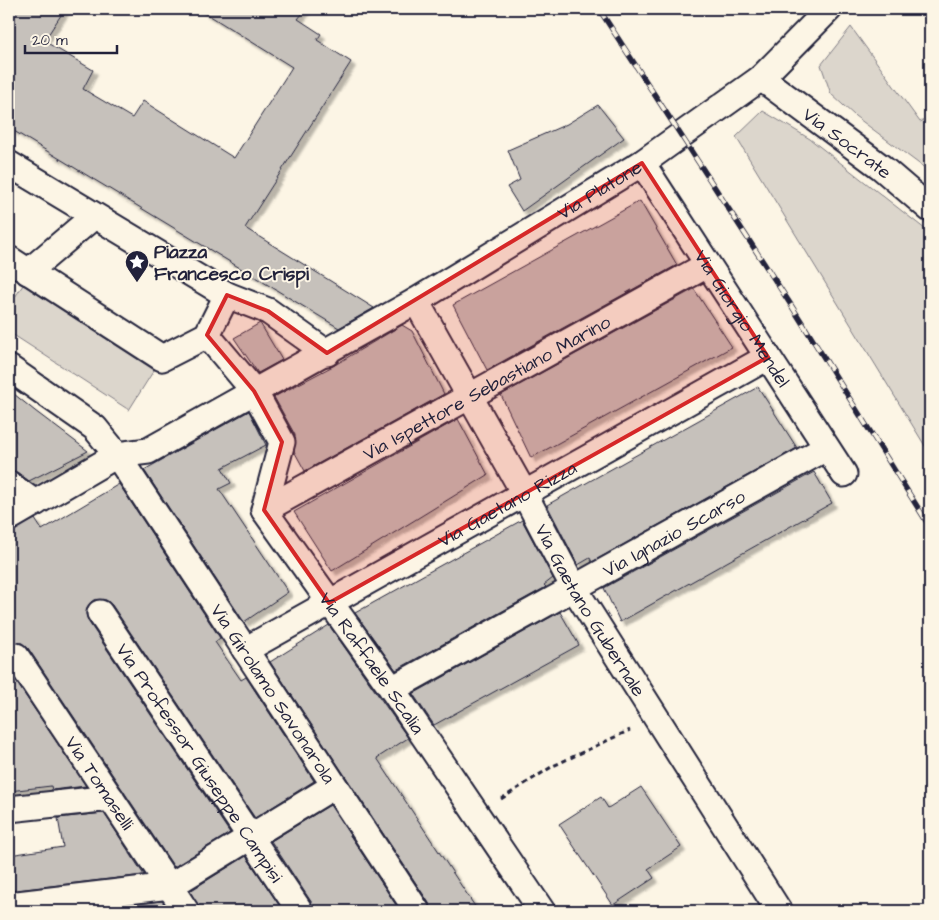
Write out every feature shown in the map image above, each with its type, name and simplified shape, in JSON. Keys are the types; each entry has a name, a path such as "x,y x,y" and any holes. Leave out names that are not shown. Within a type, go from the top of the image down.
{"street":[{"name":"Via Platone","path":"108,460 148,451 257,397 642,163 762,78 829,9"},
{"name":"Via Socrate","path":"762,78 881,167 930,209"},
{"name":"Via Giorgio Mendel","path":"642,163 844,474"},
{"path":"9,164 227,295 268,311 337,347"},
{"path":"94,216 18,266 162,358 207,334 227,295"},
{"name":"Via Ispettore Sebastiano Marino","path":"264,510 707,264"},
{"name":"Via Gaetano Gubernale","path":"416,301 524,493 574,588 779,911"},
{"path":"207,334 257,397 282,442 264,510"},
{"name":"Via Gaetano Rizza","path":"245,650 768,358"},
{"name":"Via Girolamo Savonarola","path":"9,368 95,428 108,460 131,477 416,911"},
{"name":"Via Ignazio Scarso","path":"392,689 826,448"},
{"path":"9,518 108,460"},
{"path":"9,484 35,503"},
{"name":"Via Raffaele Scalia","path":"264,510 392,689 542,911"},
{"name":"Via Professor Giuseppe Campisi","path":"100,613 300,911"},
{"name":"Via Tomaselli","path":"16,656 186,911"},
{"path":"9,906 170,886 334,786"},
{"path":"9,809 111,798"}],"path":[{"path":"478,815 553,766 655,718"}],"highlighted area":[{"path":"642,163 768,357 329,603 264,510 282,442 254,391 207,335 227,295 268,311 327,353"}],"shaded area":[{"path":"851,27 920,122 930,117 930,172 855,116 831,94 821,65"},
{"path":"763,111 810,139 930,233 930,454 736,137"},
{"path":"23,285 154,370 129,410 9,332 9,306"}],"building":[{"path":"9,9 65,9 44,41 93,70 83,89 132,118 143,101 234,158 292,67 199,9 306,9 298,19 321,34 317,40 351,62 245,228 374,308 339,328 9,128"},
{"path":"598,105 624,138 522,211 507,187 520,180 508,150 567,124"},
{"path":"640,201 677,265 487,370 453,305"},
{"path":"694,289 732,347 531,458 501,395"},
{"path":"260,323 282,360 258,373 234,338"},
{"path":"402,325 412,331 444,394 305,471 294,451 295,435 274,397 333,366"},
{"path":"758,387 797,448 592,562 590,558 578,565 547,505"},
{"path":"9,390 88,451 29,481 17,472 9,470"},
{"path":"249,411 266,445 222,468 231,483 219,489 288,592 244,622 144,470"},
{"path":"458,419 488,475 332,571 294,512"},
{"path":"814,472 832,503 620,622 604,588"},
{"path":"119,484 220,638 215,642 241,680 246,677 314,781 255,818 112,605 106,600 92,601 87,607 88,621 230,833 174,867 28,648 22,643 9,644 9,532 35,519 42,530"},
{"path":"522,520 553,578 544,585 546,587 396,670 355,613"},
{"path":"560,612 579,645 434,725 413,694"},
{"path":"329,625 408,738 377,758 478,911 431,911 429,903 270,662"},
{"path":"9,671 86,786 52,790 51,786 9,791"},
{"path":"641,787 681,847 648,869 654,878 613,905 559,824 601,797 608,808"},
{"path":"330,805 400,911 314,911 312,903 271,841"},
{"path":"104,813 144,875 9,891 9,855 63,847 58,818"},
{"path":"246,856 283,911 200,911 190,891"},
{"path":"162,901 169,911 79,911"}],"railway":[{"path":"599,9 791,305 930,527"}],"place":[{"name":"Piazza Francesco Crispi","path":"137,283"}]}
